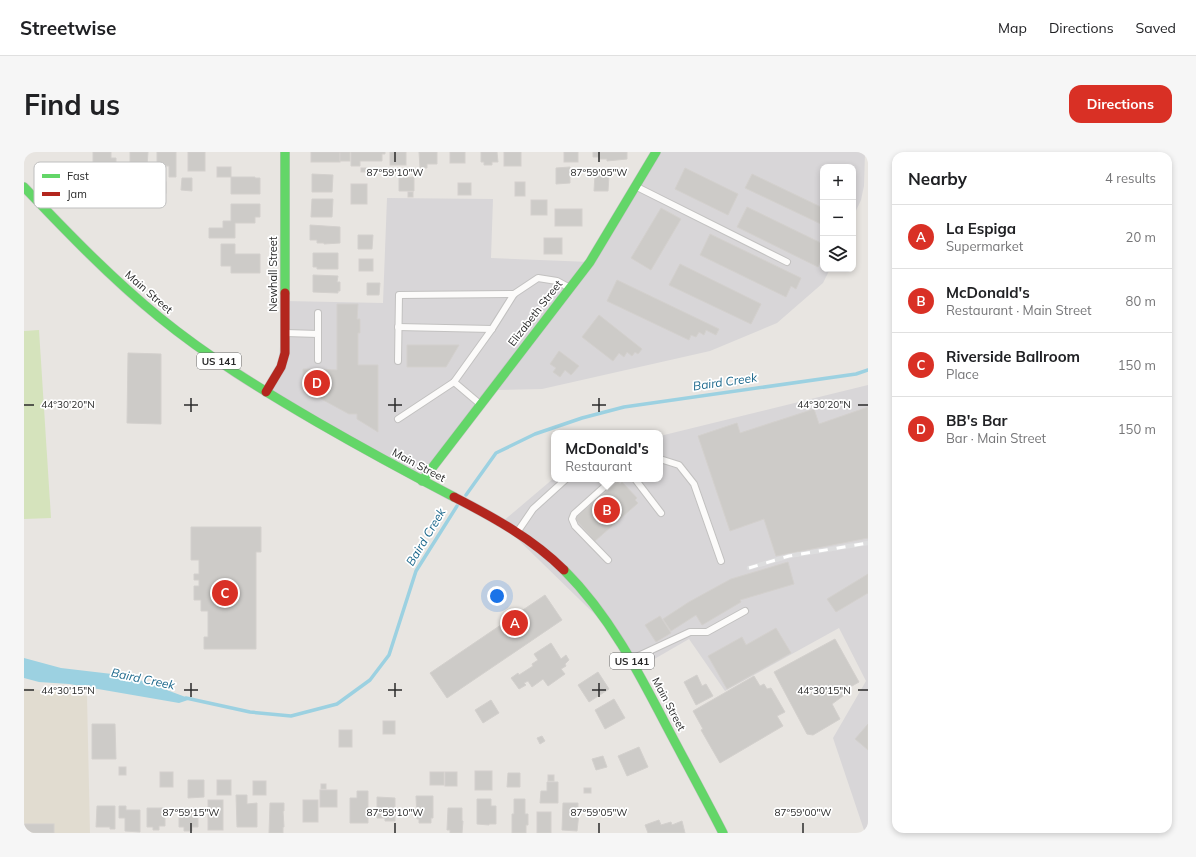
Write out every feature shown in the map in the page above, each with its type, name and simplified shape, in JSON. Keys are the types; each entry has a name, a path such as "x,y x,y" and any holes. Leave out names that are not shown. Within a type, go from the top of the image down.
{"main road":[{"name":"Newhall Street","path":"266,392 284,359 285,152"},
{"name":"Elizabeth Street","path":"422,481 599,248 656,152"},
{"name":"Main Street","path":"24,187 34,197"},
{"name":"Main Street","path":"44,208 87,253 159,318 182,336 266,392 373,454 517,532 544,551 578,583 598,608 631,659 723,833"}],"lane":[{"path":"636,186 787,262"},
{"path":"398,419 454,382 492,329 514,294 538,278 557,280 570,288"},
{"path":"398,361 400,295 514,294"},
{"path":"318,313 318,360"},
{"path":"398,327 492,329"},
{"path":"285,332 318,334"},
{"path":"454,382 480,405"},
{"path":"663,460 679,465 694,484 721,561"},
{"path":"517,532 533,509 563,482"},
{"path":"608,560 575,526 572,519 574,514 610,482"},
{"path":"637,482 662,513"},
{"path":"631,659 690,632 708,632 745,612"}],"shaded area":[{"path":"656,152 865,152 864,186 861,200 856,211 856,164 820,164 820,272 828,272 823,283 777,323 710,351 542,389 491,390 422,481 266,392 277,374 285,301 383,303 387,198 493,199 491,258 590,262"},
{"path":"868,385 868,833 865,833 833,738 866,681 839,628 725,691 689,639 637,669 618,637 501,523 551,481 551,482 663,482 663,435"},
{"path":"24,688 87,696 90,833 24,833"}],"green space":[{"path":"39,330 51,518 24,519 24,331"}],"water":[{"path":"24,658 61,668 129,676 191,699 179,703 69,684 39,682 24,678"}],"building":[{"path":"93,152 111,152 111,158 116,158 116,162 93,162"},
{"path":"130,152 148,152 147,162 130,162"},
{"path":"157,152 176,152 176,177 169,177 169,166 166,166 166,162 157,162"},
{"path":"188,152 205,152 205,171 188,171"},
{"path":"311,152 340,152 340,162 311,162"},
{"path":"340,152 350,152 350,161 340,161"},
{"path":"351,152 385,152 385,154 382,154 382,161 360,161 360,166 351,166"},
{"path":"390,152 406,152 406,165 390,165"},
{"path":"419,152 437,152 437,164 427,164 427,168 420,168"},
{"path":"450,152 465,152 465,163 450,163"},
{"path":"481,152 497,152 498,162 492,162 492,165 484,165 484,162 481,162"},
{"path":"504,152 521,152 521,166 504,166"},
{"path":"564,152 578,152 578,162 564,162"},
{"path":"593,152 627,152 627,159 607,161 607,159 593,157"},
{"path":"217,167 231,167 231,177 217,177"},
{"path":"570,167 570,183 556,184 556,168"},
{"path":"361,168 366,168 366,172 361,172"},
{"path":"685,168 738,194 728,215 675,189"},
{"path":"312,174 333,175 332,192 312,192"},
{"path":"595,174 609,175 608,191 594,191"},
{"path":"752,174 820,207 820,224 745,188"},
{"path":"231,177 260,178 260,194 231,194"},
{"path":"414,177 414,191 399,191 399,178"},
{"path":"182,178 192,178 192,191 181,190"},
{"path":"515,182 525,182 525,196 515,196"},
{"path":"458,183 471,183 471,195 458,195"},
{"path":"351,184 367,184 367,204 351,204"},
{"path":"408,192 413,192 413,197 408,197"},
{"path":"312,199 333,199 332,217 311,217"},
{"path":"531,200 547,200 547,215 531,215"},
{"path":"231,204 260,204 260,217 255,217 255,223 235,223 235,238 209,238 209,228 223,228 223,221 231,221"},
{"path":"747,207 820,243 820,263 818,267 737,227"},
{"path":"661,208 681,219 651,270 631,258"},
{"path":"555,209 582,209 582,226 555,226"},
{"path":"310,225 340,227 340,243 324,244 317,243 317,240 310,240"},
{"path":"710,234 801,278 796,289 791,286 786,297 700,255"},
{"path":"358,235 373,235 372,249 358,249"},
{"path":"544,238 562,238 562,254 544,254"},
{"path":"221,244 235,244 235,254 260,254 260,273 231,273 231,266 221,266"},
{"path":"313,253 338,253 338,269 317,269 317,267 313,267"},
{"path":"359,259 373,259 373,271 359,271"},
{"path":"680,264 761,304 751,324 669,285"},
{"path":"313,275 338,276 337,282 340,282 340,291 338,291 338,293 313,292"},
{"path":"617,280 719,329 716,335 706,330 704,335 699,332 696,337 691,335 689,340 607,301"},
{"path":"367,283 380,283 379,295 367,295"},
{"path":"337,304 358,304 357,319 360,319 360,333 358,333 358,365 378,365 378,432 357,419 357,414 349,414 303,389 303,369 337,370"},
{"path":"599,315 642,349 638,354 635,352 632,356 627,352 624,357 619,353 613,361 582,337"},
{"path":"407,345 459,345 446,367 407,367"},
{"path":"559,351 579,366 571,375 565,370 560,377 553,372 556,368 550,364"},
{"path":"128,353 161,354 161,424 127,423"},
{"path":"868,407 868,538 776,556 764,519 730,531 698,436 737,423 740,433 814,409 819,424"},
{"path":"617,482 620,484 622,482 637,498 635,500 638,503 595,541 576,520 576,517"},
{"path":"191,527 261,527 261,552 256,552 256,649 204,649 204,637 208,637 208,611 201,611 201,600 194,600 194,586 199,586 199,580 194,580 194,574 199,574 199,560 191,560"},
{"path":"788,562 794,584 740,600 741,602 702,625 696,615 671,631 663,619 689,602 731,579"},
{"path":"868,574 868,593 836,612 827,599"},
{"path":"545,595 562,620 447,698 430,673"},
{"path":"660,616 671,633 656,642 645,625"},
{"path":"776,628 791,653 727,689 708,656 742,637 746,645"},
{"path":"835,639 859,682 845,690 847,693 832,704 840,719 813,735 807,734 774,672"},
{"path":"551,643 561,659 566,655 569,660 565,664 566,666 561,669 565,674 548,686 543,679 532,687 528,681 524,683 526,685 519,689 511,678 533,666 532,664 538,660 534,654"},
{"path":"598,672 609,689 589,702 578,685"},
{"path":"697,675 702,686 706,684 713,696 696,705 684,682"},
{"path":"754,676 760,686 764,684 767,689 771,688 785,712 777,716 783,726 720,763 701,730 703,729 693,711"},
{"path":"614,699 625,718 605,729 595,710"},
{"path":"491,700 499,713 483,723 475,710"},
{"path":"383,721 395,721 395,734 383,734"},
{"path":"92,724 115,724 116,759 92,759"},
{"path":"868,724 868,750 855,739"},
{"path":"339,730 352,730 352,747 339,747"},
{"path":"542,736 545,741 540,744 537,738"},
{"path":"639,747 648,767 627,776 618,756"},
{"path":"603,756 607,767 596,770 592,759"},
{"path":"119,767 126,767 126,775 119,775"},
{"path":"475,771 492,771 492,790 475,790"},
{"path":"160,772 173,772 173,787 160,787"},
{"path":"430,772 444,772 444,785 430,785"},
{"path":"445,772 457,772 457,786 445,786"},
{"path":"508,773 520,773 520,787 507,787"},
{"path":"548,775 554,775 554,781 548,781"},
{"path":"188,780 204,780 204,797 188,798"},
{"path":"217,780 231,780 231,795 217,795"},
{"path":"253,781 266,781 266,795 253,795"},
{"path":"547,782 558,782 558,803 540,803 541,791 547,791"},
{"path":"321,784 326,784 326,789 321,789"},
{"path":"584,788 591,788 591,793 584,793"},
{"path":"320,790 337,790 337,807 320,807"},
{"path":"357,791 368,791 368,823 350,823 350,798 357,798"},
{"path":"236,795 247,795 247,804 257,803 257,827 237,827"},
{"path":"416,796 433,796 433,818 431,818 431,823 419,823 419,819 417,819"},
{"path":"377,797 395,798 395,821 385,821 385,818 377,818"},
{"path":"477,799 491,799 491,806 496,806 496,824 477,824"},
{"path":"514,799 525,799 525,814 528,814 526,833 512,833"},
{"path":"208,800 223,800 223,830 208,830"},
{"path":"303,800 318,800 318,822 303,822"},
{"path":"270,803 284,803 283,833 269,833"},
{"path":"563,803 578,803 579,813 577,831 562,830"},
{"path":"97,806 115,806 115,829 110,829 110,827 96,827"},
{"path":"119,806 126,806 126,810 140,810 140,832 125,831 125,818 119,818"},
{"path":"147,808 165,808 165,826 159,826 159,830 153,830 153,827 147,827"},
{"path":"448,808 462,808 462,833 450,833 450,830 447,830"},
{"path":"179,811 198,811 198,827 192,827 192,831 184,831 184,827 179,827"},
{"path":"537,812 551,812 551,833 537,833"},
{"path":"659,820 661,825 671,822 672,825 682,821 685,833 648,833 645,825"},
{"path":"24,824 54,824 54,833 24,833"}],"waterway":[{"name":"Baird Creek","path":"466,495 496,453 535,434 582,418 624,407 856,374 868,370"},
{"name":"Baird Creek","path":"186,698 250,712 291,716 337,704 370,680 389,655 416,571 457,506"}],"railway":[{"path":"749,568 789,556 868,543"}],"traffic: fast":[{"path":"285,152 285,293"},
{"path":"422,481 590,262 656,152"},
{"path":"24,187 34,197"},
{"path":"45,208 123,286 159,317 197,346 296,410 454,497"},
{"path":"564,570 595,606 622,644 723,833"}],"traffic: jam":[{"path":"266,392 281,367 285,353 285,293"},
{"path":"454,497 512,529 539,548 564,570"}],"place":[{"name":"BB's Bar","path":"317,383"},
{"name":"McDonald's","path":"607,510"},
{"name":"Riverside Ballroom","path":"225,593"},
{"name":"La Espiga","path":"515,623"}]}
